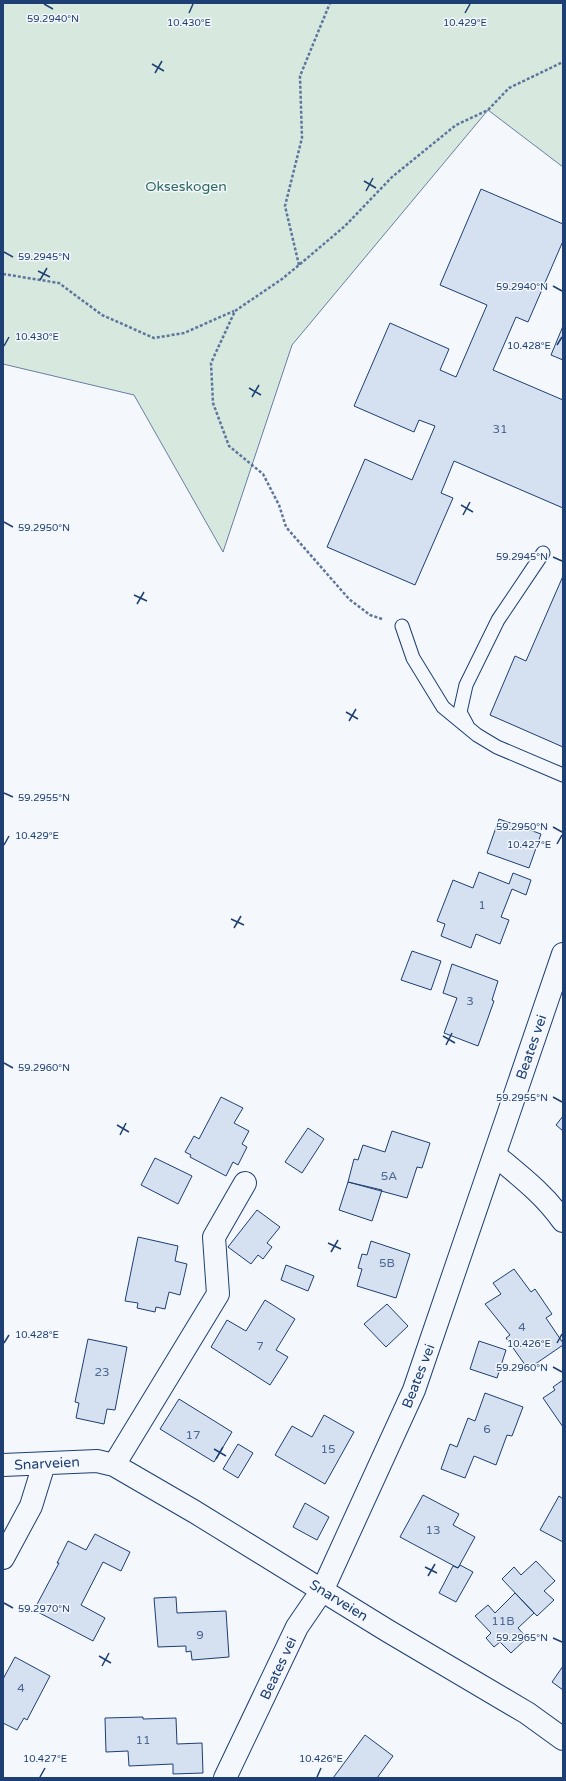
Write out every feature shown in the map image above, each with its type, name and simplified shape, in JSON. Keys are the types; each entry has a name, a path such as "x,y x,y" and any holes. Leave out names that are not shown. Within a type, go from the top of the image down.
{"street":[{"name":"Beates vei","path":"225,1778 297,1627 322,1589 414,1390 563,954"},
{"path":"494,1155 535,1188 550,1203 563,1221"},
{"path":"114,1465 218,1294 214,1237 245,1183"},
{"name":"Snarveien","path":"3,1465 97,1461 114,1465 322,1589 388,1631 527,1713 563,1738"},
{"path":"3,1558 32,1506 44,1464"}],"lane":[{"path":"468,727 460,712 466,685 498,620 543,553"},
{"path":"402,626 413,658 443,707 497,748 563,775"}],"path":[{"path":"299,265 285,206 302,138 300,76 330,3"},
{"path":"3,274 59,283 102,315 154,338 184,333 235,311 282,279 345,226 392,177 456,124 488,110 509,88 563,62"},
{"path":"235,311 211,363 213,403 230,446 263,474 279,506 286,527 349,599 370,615 402,626"}],"green space":[{"name":"Okseskogen","path":"3,3 563,3 563,167 488,110 292,345 223,552 134,395 3,364"}],"building":[{"path":"481,189 563,224 563,241 528,322 516,317 493,370 563,400 563,508 454,461 441,493 453,498 415,585 327,547 365,459 412,480 435,426 419,420 414,432 354,406 390,323 449,349 440,370 456,377 487,305 440,285"},
{"path":"563,326 563,360 551,355"},
{"path":"563,576 563,747 490,715 515,656 526,661"},
{"path":"499,819 541,834 529,868 487,853"},
{"path":"479,872 509,884 513,873 531,880 526,895 512,889 501,917 509,920 500,944 476,934 471,948 441,936 445,924 437,921 453,880 473,888"},
{"path":"412,951 441,961 431,990 401,980"},
{"path":"452,964 498,981 492,1000 494,1001 478,1046 444,1033 457,998 443,993"},
{"path":"221,1097 243,1108 234,1123 249,1131 242,1144 247,1147 238,1165 233,1162 226,1176 190,1157 191,1155 185,1152 194,1136 199,1139"},
{"path":"563,1116 563,1131 556,1125"},
{"path":"308,1128 324,1139 302,1173 285,1162"},
{"path":"392,1131 430,1143 422,1168 417,1167 407,1198 348,1182 354,1159 358,1160 363,1145 385,1152"},
{"path":"155,1158 192,1176 178,1204 141,1185"},
{"path":"348,1182 382,1190 372,1221 339,1210"},
{"path":"257,1210 280,1227 267,1243 272,1247 263,1259 258,1255 251,1264 228,1247"},
{"path":"138,1237 178,1246 175,1261 187,1264 180,1295 169,1292 165,1309 156,1307 155,1312 137,1308 138,1303 125,1301"},
{"path":"371,1241 410,1254 396,1298 357,1286 362,1269 358,1268 362,1254 367,1255"},
{"path":"286,1265 314,1276 308,1291 281,1280"},
{"path":"514,1269 531,1292 535,1289 552,1314 546,1318 563,1343 563,1345 528,1369 506,1338 510,1335 485,1304 501,1294 493,1283"},
{"path":"265,1300 295,1319 276,1350 288,1357 270,1385 211,1347 227,1320 246,1331"},
{"path":"387,1304 408,1326 386,1347 364,1324"},
{"path":"88,1339 127,1347 115,1410 107,1409 104,1424 76,1418 79,1403 75,1402"},
{"path":"479,1341 506,1350 497,1378 470,1369"},
{"path":"563,1380 563,1427 543,1398 555,1390 553,1387"},
{"path":"485,1393 523,1407 512,1436 507,1435 496,1465 474,1456 465,1478 441,1469 450,1444 457,1447 468,1418 475,1421"},
{"path":"179,1399 232,1432 214,1462 160,1429"},
{"path":"324,1415 354,1432 325,1484 275,1455 292,1426 312,1437"},
{"path":"238,1444 253,1453 238,1478 223,1469"},
{"path":"423,1495 459,1514 453,1525 475,1537 458,1568 400,1537"},
{"path":"559,1496 563,1499 563,1542 540,1530"},
{"path":"305,1503 329,1517 317,1540 293,1527"},
{"path":"95,1534 130,1552 121,1571 103,1562 81,1605 105,1618 93,1641 34,1610 59,1563 57,1563 68,1541 86,1550"},
{"path":"536,1561 555,1581 544,1591 554,1600 537,1616 502,1579 514,1567 521,1575"},
{"path":"460,1565 473,1572 456,1602 439,1593 453,1566 458,1568"},
{"path":"515,1593 534,1613 518,1628 527,1638 511,1653 500,1642 494,1647 486,1638 491,1633 475,1616 488,1605 495,1613"},
{"path":"176,1597 177,1613 226,1611 229,1657 192,1660 191,1651 186,1652 186,1646 158,1647 154,1598"},
{"path":"15,1657 50,1676 27,1720 24,1718 17,1730 3,1723 3,1679"},
{"path":"563,1666 563,1690 552,1682"},
{"path":"143,1717 143,1719 176,1718 177,1744 202,1743 203,1773 173,1774 173,1764 129,1766 128,1751 106,1752 105,1718"},
{"path":"365,1735 393,1756 377,1778 333,1778"}]}
